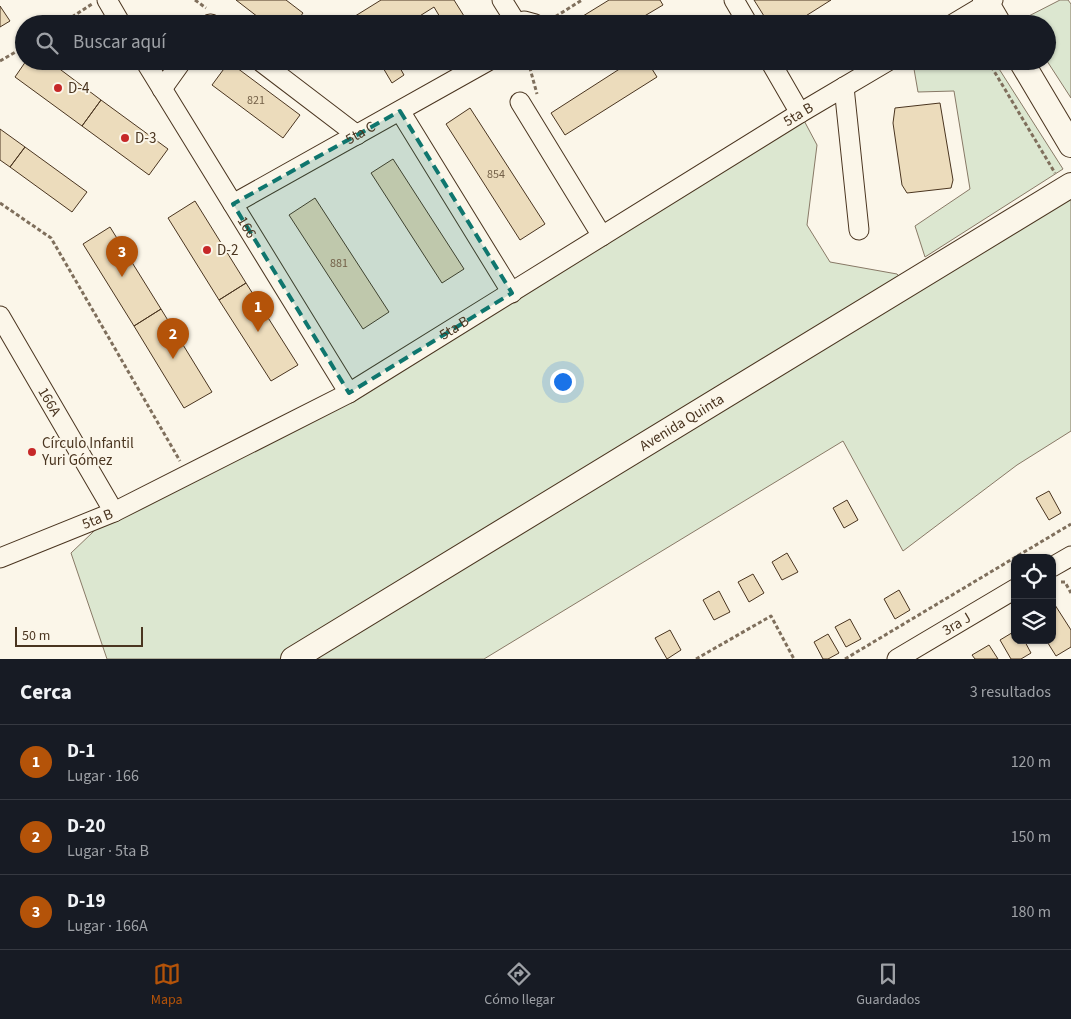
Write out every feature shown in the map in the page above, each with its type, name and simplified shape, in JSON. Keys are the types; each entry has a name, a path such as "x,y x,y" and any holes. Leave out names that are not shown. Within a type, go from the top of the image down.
{"main road":[{"path":"988,1 995,15"},
{"path":"1026,70 1071,145"},
{"name":"Avenida Quinta","path":"293,659 1068,187"}],"street":[{"path":"107,0 116,15"},
{"path":"502,0 511,15"},
{"path":"734,0 743,15"},
{"path":"966,15 988,1"},
{"name":"166","path":"150,70 349,393"},
{"path":"162,89 176,70"},
{"path":"272,70 357,135"},
{"name":"5ta C","path":"233,204 472,70"},
{"path":"775,70 800,113"},
{"name":"5ta B","path":"0,558 114,512 349,393 800,113 873,70"},
{"path":"844,87 859,230"},
{"path":"520,102 602,236"},
{"path":"400,111 512,293"},
{"name":"166A","path":"0,316 114,512"},
{"path":"1056,573 1071,556"},
{"name":"3ra J","path":"897,659 1011,591"}],"path":[{"path":"75,15 99,0"},
{"path":"558,15 582,0"},
{"path":"0,61 15,52"},
{"path":"994,70 1068,187"},
{"path":"0,203 51,238 188,475"},
{"path":"844,659 1071,524"},
{"path":"1056,576 1065,582 1071,593"},
{"path":"696,659 771,616 794,659"}],"highlighted area":[{"path":"400,111 512,293 349,393 233,204"}],"green space":[{"path":"1060,0 1068,0 1071,4 1071,98 1053,70 1056,70 1056,15 1031,15"},
{"path":"914,70 1000,70 1063,169 925,257 915,226 970,189 954,91 918,92"},
{"path":"800,113 817,145 807,225 830,262 897,274 907,285 1071,185 1071,431 1017,465 903,551 843,441 484,659 107,659 71,553 114,512 349,393"}],"building":[{"path":"236,0 286,0 303,13 302,15 255,15"},
{"path":"381,0 454,0 463,15 439,15 434,7 421,15 357,15"},
{"path":"609,0 660,0 663,5 646,15 585,15"},
{"path":"754,0 831,0 807,15 763,15"},
{"path":"0,6 10,21 0,27"},
{"name":"D-4","path":"20,70 61,70 101,100 82,126 15,77"},
{"path":"223,70 240,70 300,115 283,138 212,85"},
{"path":"384,70 401,70 404,75 392,83"},
{"path":"618,70 653,70 657,77 565,135 551,113"},
{"name":"D-3","path":"101,100 168,149 149,175 82,126"},
{"path":"940,103 953,180 951,188 907,193 902,185 893,123 895,108"},
{"path":"470,108 545,224 520,240 446,124"},
{"path":"0,129 25,147 10,167 0,160"},
{"path":"25,147 87,192 72,212 10,167"},
{"path":"393,159 464,269 442,283 371,173"},
{"path":"315,198 389,312 363,329 289,215"},
{"name":"D-2","path":"195,201 246,283 219,300 168,218"},
{"path":"110,227 161,309 134,326 83,244"},
{"path":"246,283 298,365 271,381 219,300"},
{"path":"161,309 212,392 184,408 134,326"},
{"path":"1049,491 1061,513 1049,520 1036,498"},
{"path":"847,500 858,520 844,528 833,508"},
{"path":"787,553 798,572 782,580 772,562"},
{"path":"753,574 764,593 749,602 738,582"},
{"path":"899,590 910,610 895,619 884,599"},
{"path":"719,591 730,612 714,620 703,600"},
{"path":"1056,607 1071,630 1071,647 1056,656 1048,644 1056,644"},
{"path":"850,619 861,639 846,647 835,627"},
{"path":"670,630 681,650 667,659 655,638"},
{"path":"1011,633 1011,644 1026,644 1031,653 1021,659 1011,659 1000,640"},
{"path":"828,634 839,653 828,659 823,659 814,642"},
{"path":"989,645 998,659 975,659 972,655"}],"place":[{"name":"D-4","path":"58,88"},
{"name":"D-3","path":"125,138"},
{"name":"D-2","path":"207,250"},
{"name":"D-19","path":"122,277"},
{"name":"D-1","path":"258,332"},
{"name":"D-20","path":"173,359"},
{"name":"Círculo Infantil Yuri Gómez","path":"32,452"}]}
